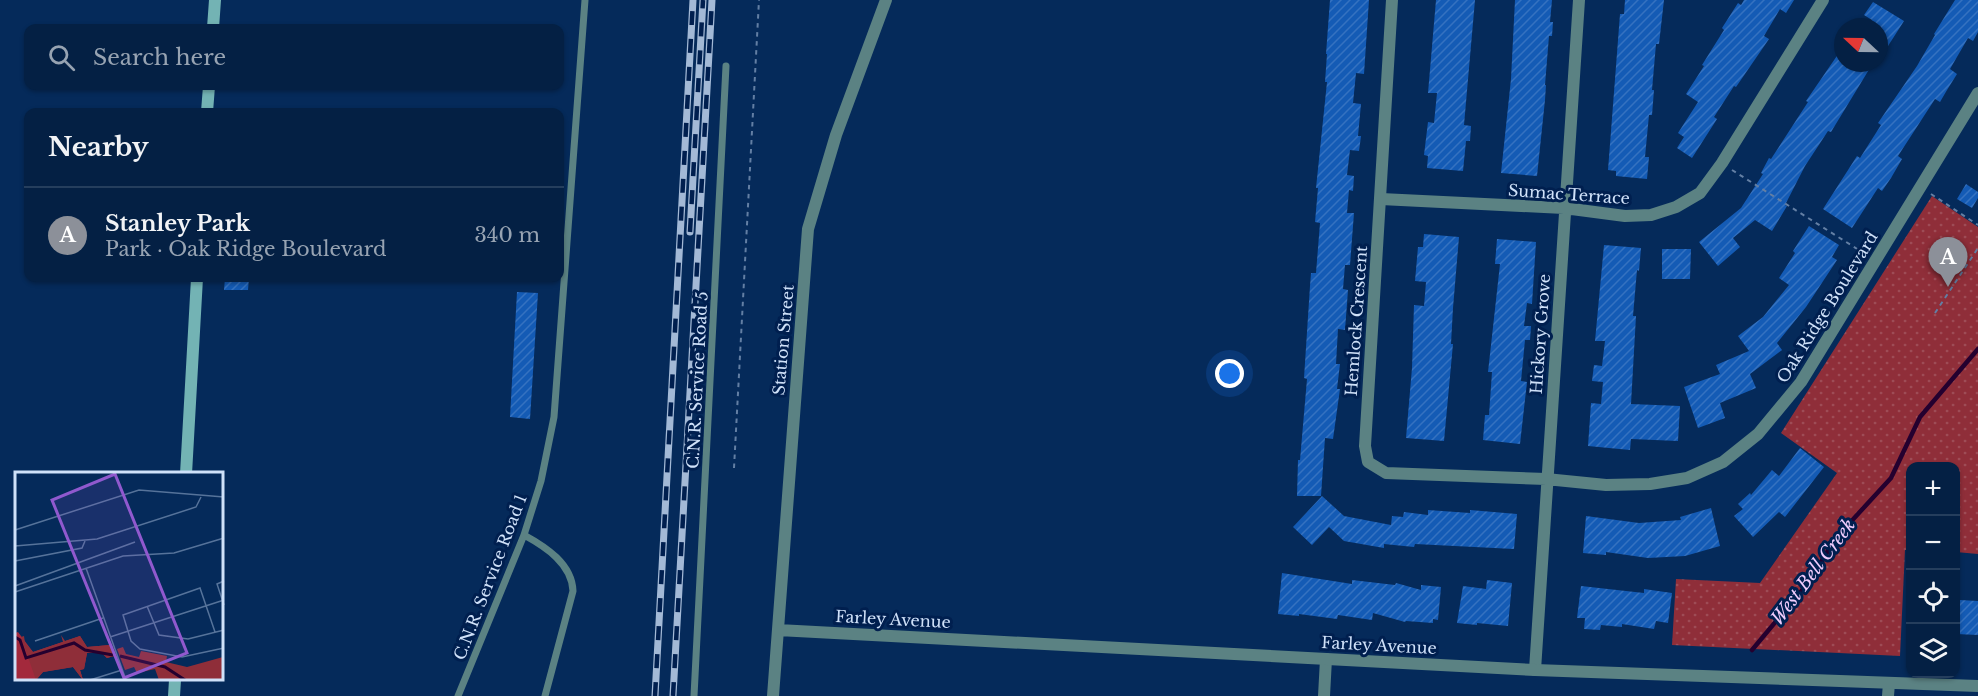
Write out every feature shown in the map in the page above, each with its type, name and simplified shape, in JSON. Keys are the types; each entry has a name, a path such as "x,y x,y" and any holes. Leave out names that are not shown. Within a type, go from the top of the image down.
{"main road":[{"path":"213,24 215,0"},
{"path":"207,108 209,90"},
{"path":"186,472 197,282"},
{"path":"174,696 175,681"}],"street":[{"name":"Station Street","path":"773,696 808,229 836,135 886,0"},
{"name":"Hemlock Crescent","path":"1392,0 1365,446 1368,462 1386,473 1546,479"},
{"name":"Hickory Grove","path":"1535,670 1579,0"},
{"name":"Sumac Terrace","path":"1381,199 1564,208 1625,216 1651,215 1676,207 1700,194 1722,163 1823,0"},
{"name":"Oak Ridge Boulevard","path":"1546,479 1605,485 1650,484 1688,478 1723,462 1758,434 1801,382 1978,93"},
{"name":"Farley Avenue","path":"778,630 1535,670 1978,686"},
{"path":"1324,696 1326,659"},
{"path":"1888,683 1888,696"}],"lane":[{"name":"C.N.R. Service Road 1","path":"458,696 524,534 541,481 554,417 585,0"},
{"name":"C.N.R. Service Road 5","path":"694,696 726,66"},
{"path":"524,534 543,546 566,568 572,583 573,591 545,696"}],"path":[{"path":"734,468 759,0"},
{"path":"1722,163 1862,252"},
{"path":"1921,188 1978,225"},
{"path":"1935,313 1978,248"}],"shaded area":[{"path":"1932,196 1978,227 1978,554 1960,552 1960,462 1906,462 1906,550 1900,656 1672,645 1676,579 1760,583 1837,473 1781,433"}],"building":[{"path":"1330,0 1369,0 1364,74 1356,73 1353,103 1361,104 1358,136 1361,136 1359,151 1350,150 1347,175 1354,176 1353,191 1349,190 1347,213 1354,213 1350,265 1345,265 1343,289 1348,290 1345,330 1338,329 1336,364 1340,364 1337,389 1340,389 1333,439 1325,438 1321,496 1297,496 1298,460 1300,460 1307,379 1304,378 1311,273 1316,273 1320,223 1315,222 1318,188 1316,188 1327,82 1325,82 1326,54"},
{"path":"1436,0 1475,0 1464,125 1471,126 1470,141 1466,141 1463,171 1427,168 1428,156 1424,155 1428,122 1434,123 1437,93 1428,93"},
{"path":"1515,0 1552,0 1550,22 1553,22 1552,36 1549,36 1537,176 1501,173 1511,79"},
{"path":"1625,0 1664,0 1659,44 1656,44 1652,115 1649,115 1645,157 1649,157 1647,179 1616,176 1616,171 1608,170 1620,14 1624,14"},
{"path":"1744,0 1794,0 1786,13 1780,9 1764,36 1769,39 1736,87 1734,86 1714,117 1717,119 1692,158 1677,148 1684,137 1678,133 1698,102 1686,94 1724,30 1722,28 1738,3 1741,5"},
{"path":"1955,0 1978,0 1978,32 1973,41 1968,38 1950,69 1957,74 1940,102 1935,99 1898,156 1902,159 1891,178 1882,191 1878,188 1852,228 1823,209 1857,156 1860,158 1881,125 1878,123 1917,66"},
{"path":"1873,2 1904,21 1888,46 1888,18 1869,18 1864,15"},
{"path":"1834,60 1834,72 1868,72 1831,132 1828,131 1805,166 1785,205 1787,206 1772,231 1755,220 1733,238 1740,247 1718,266 1699,242 1741,208 1763,174 1761,173 1769,158 1771,159 1808,102 1806,101"},
{"path":"1966,184 1978,192 1978,198 1972,208 1957,199"},
{"path":"1809,226 1839,245 1832,257 1837,260 1806,307 1777,343 1782,350 1750,374 1756,388 1720,403 1725,418 1698,428 1684,387 1720,374 1716,365 1749,351 1738,336 1763,317 1789,285 1779,278"},
{"path":"1424,234 1459,237 1453,308 1451,344 1453,344 1444,441 1406,438 1414,305 1424,306 1426,282 1415,281 1418,247 1423,247"},
{"path":"1497,239 1536,242 1532,304 1527,303 1524,326 1531,326 1530,340 1525,340 1521,381 1527,382 1520,444 1483,440 1485,415 1489,415 1492,372 1488,372 1500,264 1495,264"},
{"path":"1604,245 1641,248 1633,316 1636,316 1631,404 1680,406 1678,441 1631,439 1630,450 1588,446 1591,403 1601,404 1603,382 1592,381 1594,365 1602,366 1605,341 1595,341"},
{"path":"1662,249 1691,249 1690,279 1662,279"},
{"path":"225,282 249,282 248,290 224,290"},
{"path":"517,292 538,293 530,419 510,417"},
{"path":"1800,448 1824,467 1785,517 1779,512 1753,537 1734,516 1743,509 1738,504 1750,493 1751,495 1772,470 1779,476"},
{"path":"1322,496 1344,516 1391,525 1392,516 1403,517 1404,512 1428,515 1428,510 1470,513 1470,510 1517,514 1514,549 1415,544 1414,547 1384,544 1384,548 1344,541 1329,527 1312,545 1293,527"},
{"path":"1711,508 1720,546 1685,556 1648,558 1606,552 1606,555 1583,553 1586,516 1639,523 1681,520 1680,517"},
{"path":"1282,573 1352,584 1352,580 1395,585 1396,583 1421,590 1421,585 1441,587 1438,620 1433,619 1433,623 1405,622 1373,613 1372,620 1338,615 1337,619 1278,614"},
{"path":"1487,580 1512,583 1508,626 1457,623 1463,586 1486,589"},
{"path":"1581,586 1644,593 1644,589 1672,593 1668,623 1656,621 1654,629 1622,624 1622,627 1601,625 1600,630 1584,629 1585,618 1577,618"},
{"path":"1960,600 1978,601 1978,635 1960,634"}],"waterway":[{"name":"West Bell Creek","path":"1752,650 1809,582 1835,539 1891,478 1920,417 1978,349"}],"railway":[{"path":"655,696 693,0"},
{"path":"690,232 703,0"},
{"path":"673,696 712,0"}],"place":[{"name":"Stanley Park","path":"1948,287"}]}
